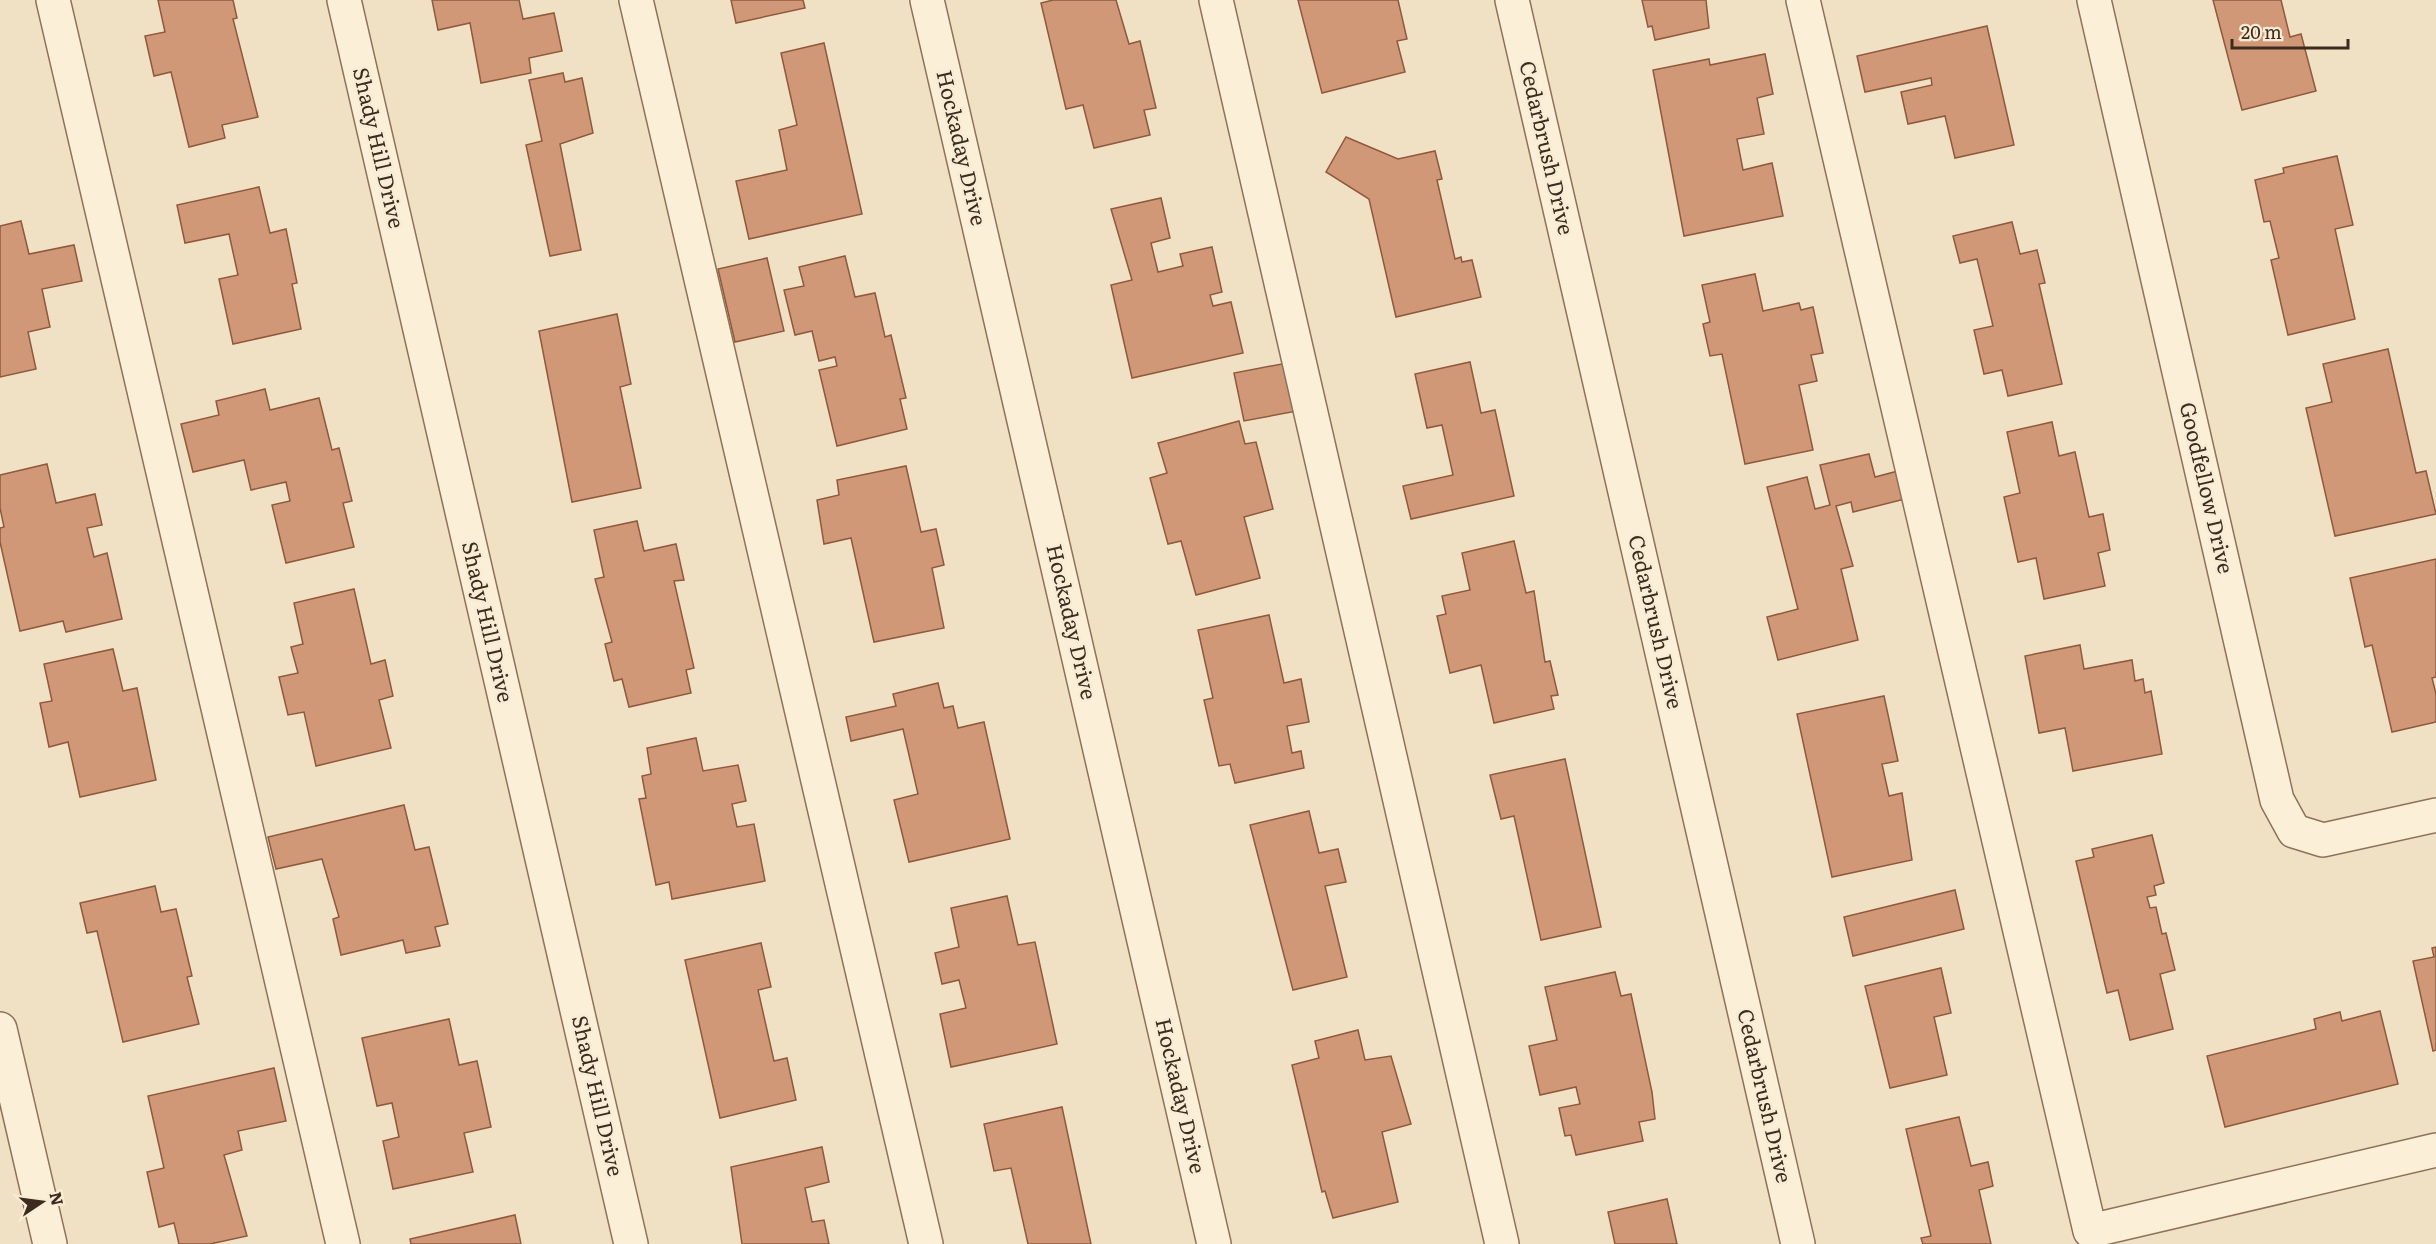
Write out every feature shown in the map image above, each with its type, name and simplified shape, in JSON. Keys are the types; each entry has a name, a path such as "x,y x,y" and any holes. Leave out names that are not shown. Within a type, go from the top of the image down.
{"street":[{"path":"53,0 344,1244"},
{"name":"Shady Hill Drive","path":"344,0 631,1244"},
{"path":"636,0 926,1244"},
{"name":"Hockaday Drive","path":"927,0 1214,1244"},
{"path":"1216,0 1502,1244"},
{"name":"Cedarbrush Drive","path":"1512,0 1798,1244"},
{"path":"1803,0 2090,1231 2436,1150"},
{"name":"Goodfellow Drive","path":"2094,0 2277,800 2294,831 2323,840 2436,815"},
{"path":"0,1029 50,1244"}],"building":[{"path":"158,0 233,0 237,18 233,19 258,117 222,125 225,138 189,147 171,72 154,76 145,36 165,32"},
{"path":"432,0 519,0 523,19 554,13 562,51 529,58 531,73 481,83 470,23 438,30"},
{"path":"731,0 803,0 805,8 736,23"},
{"path":"1053,0 1116,0 1129,44 1140,41 1156,108 1144,110 1150,135 1094,148 1083,105 1066,109 1041,3"},
{"path":"1298,0 1398,0 1407,39 1397,41 1405,72 1322,93"},
{"path":"1642,0 1706,0 1709,28 1655,40 1652,26 1648,27"},
{"path":"2213,0 2281,0 2290,37 2301,34 2316,91 2242,110"},
{"path":"1987,26 2014,145 1955,158 1945,116 1908,124 1901,92 1932,85 1931,78 1865,92 1857,56"},
{"path":"824,43 862,214 749,239 736,181 787,170 779,130 797,125 781,53"},
{"path":"1765,54 1773,94 1757,98 1764,134 1737,139 1743,170 1772,163 1783,216 1684,236 1653,70 1709,59 1710,65"},
{"path":"563,73 565,82 582,78 593,133 560,144 581,250 550,256 526,145 542,141 529,80"},
{"path":"1346,137 1398,159 1435,151 1442,179 1437,180 1455,259 1461,257 1462,262 1472,260 1481,297 1396,317 1369,199 1326,172"},
{"path":"2337,156 2353,225 2335,229 2355,319 2288,335 2271,260 2279,258 2270,221 2264,222 2255,180 2284,173 2283,168"},
{"path":"259,187 270,233 286,229 297,283 292,284 301,329 233,344 219,279 238,275 229,234 185,243 177,205"},
{"path":"1161,198 1170,238 1151,243 1158,272 1183,266 1180,254 1212,247 1222,292 1210,295 1213,306 1231,302 1243,353 1132,378 1111,285 1132,280 1111,209"},
{"path":"21,221 29,254 74,245 82,281 42,289 50,327 28,332 36,369 0,377 0,226"},
{"path":"2012,222 2020,254 2037,250 2045,283 2039,284 2062,384 2008,396 2002,370 1984,374 1974,330 1993,326 1977,259 1960,263 1953,236"},
{"path":"845,256 855,297 875,293 885,337 891,335 906,398 900,399 907,429 837,446 819,370 837,366 835,357 819,361 812,331 795,335 784,290 804,286 799,267"},
{"path":"767,258 784,331 735,342 718,269"},
{"path":"1755,274 1763,311 1799,303 1801,310 1813,307 1823,353 1811,355 1817,381 1799,385 1813,450 1745,464 1722,354 1710,356 1703,324 1710,322 1702,285"},
{"path":"617,314 631,384 620,387 641,488 572,502 539,331"},
{"path":"2388,349 2416,473 2426,471 2436,514 2335,536 2306,408 2332,402 2323,364"},
{"path":"1470,362 1481,413 1495,410 1514,496 1411,519 1403,486 1453,475 1442,425 1427,428 1415,374"},
{"path":"1287,363 1297,411 1244,421 1234,373"},
{"path":"265,389 270,410 319,398 332,450 339,448 352,501 343,503 354,547 286,563 272,505 290,501 286,482 251,490 244,460 193,472 181,424 219,415 216,401"},
{"path":"1239,421 1245,444 1256,442 1273,509 1244,517 1260,578 1196,595 1181,541 1168,544 1150,478 1167,473 1158,443"},
{"path":"2052,422 2059,456 2075,452 2089,517 2103,514 2110,550 2098,553 2105,586 2044,599 2036,558 2018,562 2004,497 2020,493 2007,432"},
{"path":"1869,454 1875,477 1898,471 1905,499 1853,512 1851,502 1836,506 1853,566 1841,569 1858,640 1778,660 1767,617 1798,609 1767,487 1807,477 1815,509 1830,505 1820,465"},
{"path":"47,464 56,503 95,494 102,525 87,528 94,557 107,553 122,619 66,632 63,621 20,631 0,542 0,528 4,527 0,508 0,475"},
{"path":"906,466 921,532 936,529 944,565 932,568 944,628 874,642 851,538 824,544 817,500 839,495 837,480"},
{"path":"637,521 644,551 676,544 684,580 674,581 694,668 686,670 691,693 629,707 622,679 614,681 605,644 612,642 595,579 604,577 594,530"},
{"path":"1514,541 1526,593 1534,591 1545,662 1550,661 1558,695 1551,696 1554,709 1494,723 1481,665 1450,673 1437,616 1446,614 1442,596 1470,590 1462,553"},
{"path":"2436,559 2436,677 2432,678 2436,694 2436,722 2392,732 2372,645 2365,647 2350,578"},
{"path":"354,589 371,664 385,660 393,696 379,700 391,748 316,766 304,712 288,715 279,677 298,673 291,647 303,644 294,603"},
{"path":"1269,615 1284,683 1301,679 1309,722 1287,726 1292,753 1301,751 1304,768 1235,783 1230,764 1219,766 1204,700 1213,698 1198,630"},
{"path":"2080,645 2084,669 2132,660 2135,681 2143,679 2145,693 2151,691 2162,754 2073,771 2065,728 2039,733 2025,656"},
{"path":"113,649 123,691 137,688 156,780 80,797 68,742 49,747 40,703 52,701 44,664"},
{"path":"938,683 944,708 953,706 958,728 984,722 1010,839 909,862 894,800 918,794 903,729 851,741 846,717 896,706 893,694"},
{"path":"1884,696 1898,761 1882,764 1889,796 1902,793 1912,860 1832,877 1797,714"},
{"path":"696,738 703,771 738,765 746,801 732,804 737,827 754,824 765,881 672,899 669,882 656,885 639,799 646,798 642,776 651,774 647,748"},
{"path":"1565,759 1601,927 1541,940 1514,816 1501,819 1490,775"},
{"path":"404,805 415,850 429,847 448,924 435,927 440,946 406,953 403,940 341,955 333,919 339,917 322,859 276,869 268,837"},
{"path":"1309,811 1319,853 1338,849 1346,882 1325,886 1347,977 1293,990 1250,825"},
{"path":"2152,835 2164,883 2154,886 2156,895 2147,897 2150,908 2156,907 2162,934 2166,933 2175,970 2160,974 2173,1029 2130,1040 2118,990 2107,993 2076,861 2094,857 2092,849"},
{"path":"155,886 161,912 176,909 192,976 187,977 199,1024 123,1042 97,931 87,933 80,903"},
{"path":"1955,890 1964,929 1853,956 1844,917"},
{"path":"1007,896 1018,945 1035,942 1057,1044 951,1067 940,1014 966,1008 959,980 942,984 935,953 959,947 951,908"},
{"path":"761,943 771,987 758,990 774,1061 787,1058 796,1100 720,1118 685,960"},
{"path":"2436,947 2436,1050 2433,1051 2413,961 2434,957 2432,948"},
{"path":"1941,968 1951,1013 1934,1017 1947,1075 1890,1088 1865,986"},
{"path":"1615,972 1621,996 1631,994 1652,1092 1655,1119 1639,1122 1643,1141 1576,1155 1571,1135 1565,1136 1559,1108 1580,1104 1576,1087 1540,1095 1529,1046 1557,1040 1545,987"},
{"path":"2380,1011 2398,1084 2225,1127 2207,1056 2316,1029 2314,1019 2340,1012 2342,1021"},
{"path":"449,1019 459,1065 477,1061 491,1127 464,1133 473,1172 393,1189 383,1141 399,1137 392,1103 377,1106 362,1038"},
{"path":"1358,1030 1365,1060 1391,1056 1411,1124 1382,1132 1398,1202 1333,1218 1325,1191 1322,1192 1292,1065 1319,1058 1315,1041"},
{"path":"274,1068 286,1121 238,1131 242,1150 224,1155 247,1236 210,1244 179,1244 174,1223 159,1227 147,1172 164,1168 148,1096"},
{"path":"1062,1107 1091,1244 1028,1244 1011,1168 994,1171 984,1124"},
{"path":"1959,1117 1971,1166 1988,1162 1993,1186 1979,1190 1991,1244 1923,1244 1921,1238 1931,1236 1906,1129"},
{"path":"822,1147 829,1182 805,1188 812,1222 824,1220 829,1244 742,1244 731,1167"},
{"path":"1667,1199 1677,1244 1615,1244 1608,1212"},
{"path":"515,1215 521,1244 411,1244 410,1239"}]}
